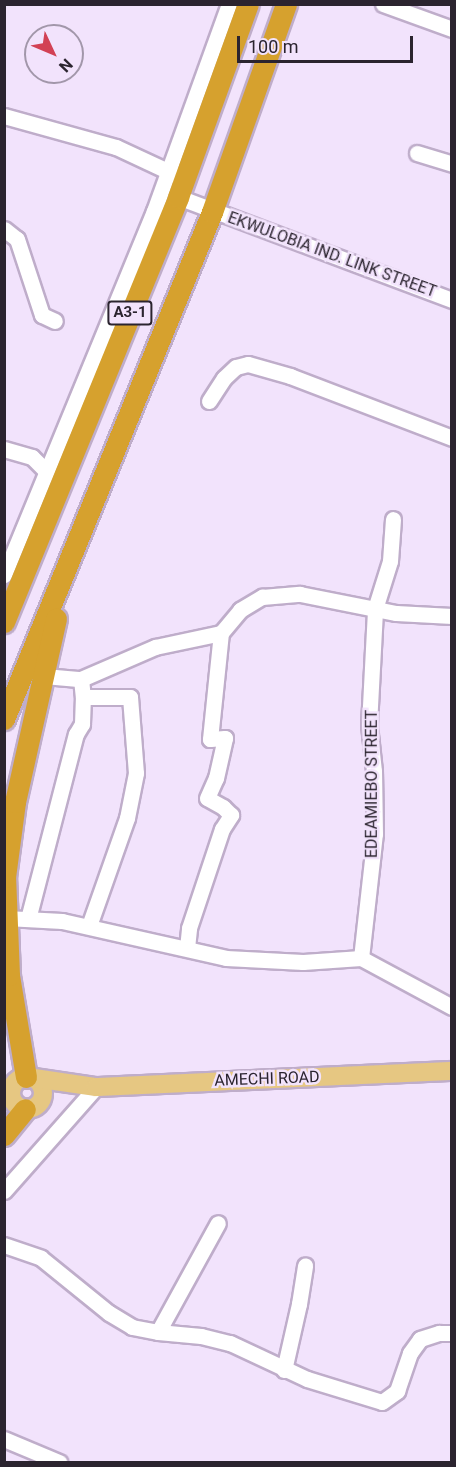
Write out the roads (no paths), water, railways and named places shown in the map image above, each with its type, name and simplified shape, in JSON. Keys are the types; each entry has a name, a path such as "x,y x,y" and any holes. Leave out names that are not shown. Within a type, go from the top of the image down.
{"highway":[{"name":"A3-1","path":"5,621 248,4"},
{"name":"A3-1","path":"66,569 212,212 286,4"},
{"path":"30,1077 9,975 5,877 15,802 66,569"},
{"path":"4,719 66,569"},
{"path":"4,1135 31,1108"}],"main road":[{"name":"AMECHI ROAD","path":"89,1087 452,1071"},
{"path":"30,1077 89,1087 31,1108 15,1104 8,1092 15,1082 30,1077"},
{"path":"30,1077 44,1089 43,1096 31,1108"}],"street":[{"path":"4,575 46,471 177,182 229,4"},
{"path":"383,4 452,29"},
{"name":"EKWULOBIA IND. LINK STREET","path":"4,116 116,147 177,182 212,212 452,300"},
{"path":"417,153 452,164"},
{"path":"4,230 17,239 42,315 55,321"},
{"path":"209,401 224,378 236,367 248,364 290,376 452,438"},
{"path":"4,449 32,458 46,471"},
{"name":"EDEAMIEBO STREET","path":"361,958 375,834 374,771 369,725 375,609 390,561 393,519"},
{"path":"187,948 189,928 222,829 231,815 223,807 207,798 216,778 225,738 210,739 221,633 240,610 262,597 300,594 396,613 452,616"},
{"path":"44,676 81,679 154,646 221,633"},
{"path":"28,919 76,734 82,724 81,679"},
{"path":"83,698 130,697 136,773 127,818 89,926"},
{"path":"6,918 62,921 226,958 303,962 361,958 452,1007"},
{"path":"4,1191 89,1087"},
{"path":"158,1332 218,1223"},
{"path":"4,1245 41,1258 132,1327 201,1336 230,1343 284,1370 382,1402 388,1401 397,1391 410,1353 420,1339 438,1333 452,1333"},
{"path":"284,1370 305,1265"},
{"path":"4,1439 49,1461"}]}
